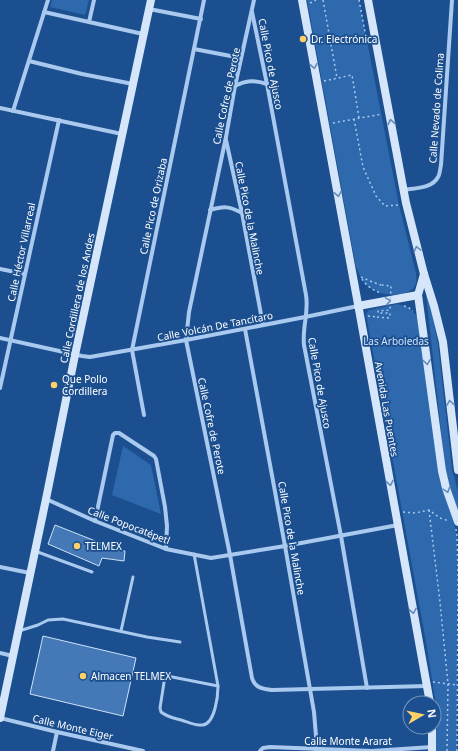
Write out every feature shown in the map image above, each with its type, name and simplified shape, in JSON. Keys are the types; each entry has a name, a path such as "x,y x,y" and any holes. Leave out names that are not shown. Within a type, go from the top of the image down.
{"street":[{"path":"13,111 48,0"},
{"path":"89,22 94,0"},
{"name":"Calle Cordillera de los Andes","path":"0,718 75,355 151,0"},
{"name":"Calle Pico de Orizaba","path":"144,415 132,350 204,0"},
{"name":"Calle Cofre de Perote","path":"254,0 188,312 186,340 230,555 253,681 258,687 272,690 427,685"},
{"path":"368,0 403,190 443,342 458,470"},
{"name":"Calle Nevado de Colima","path":"403,190 425,187 438,178 440,173 452,0"},
{"name":"Avenida Las Puentes","path":"305,2 358,306 429,695"},
{"path":"149,9 200,19"},
{"name":"Calle Pico de Ajusco","path":"252,11 306,295 307,306 304,346 341,536 368,688"},
{"path":"44,12 143,34"},
{"path":"194,49 241,58"},
{"path":"29,61 82,74 133,84"},
{"path":"235,86 248,81 259,81 267,84"},
{"path":"0,108 122,134"},
{"name":"Calle Héctor Villarreal","path":"0,388 59,120"},
{"name":"Calle Pico de la Malinche","path":"226,138 263,325"},
{"path":"210,210 219,207 226,207 233,208 242,214"},
{"path":"0,269 25,274"},
{"path":"424,274 418,295 442,471 456,525"},
{"path":"358,306 418,295"},
{"name":"Calle Volcán De Tancítaro","path":"0,338 90,357 306,318 358,306"},
{"name":"Calle Pico de la Malinche","path":"245,329 316,724 316,750"},
{"path":"95,521 113,435 115,433 119,433 154,456 156,459 165,507 167,526 166,549"},
{"name":"Calle Popocatépetl","path":"46,499 95,521 166,549 211,558 398,525"},
{"path":"0,567 31,573"},
{"path":"0,653 13,656"},
{"name":"Calle Monte Eiger","path":"0,718 143,751"},
{"path":"53,751 57,732"},
{"path":"432,735 432,749"},
{"path":"111,751 113,745"},
{"name":"Calle Monte Ararat","path":"262,750 270,747 372,751 432,749"}],"lane":[{"path":"35,551 92,572"},
{"path":"165,676 160,708 161,712 168,717 199,725 207,724 211,719 215,707 218,686 194,554"},
{"path":"121,631 133,577"},
{"path":"19,631 48,620 57,619 70,620 147,637 180,642"},
{"path":"157,674 218,686"}],"path":[{"path":"305,2 316,0"},
{"path":"323,0 337,78"},
{"path":"322,81 352,75 359,118"},
{"path":"330,124 382,114"},
{"path":"354,119 363,167 376,196 385,206 399,205"},
{"path":"377,318 390,317 390,314 378,313 378,311 390,310 391,286 381,285 360,276 366,284 383,294"},
{"path":"388,294 395,294"},
{"path":"403,306 408,307 413,312"},
{"path":"376,309 383,308"},
{"path":"429,510 448,684 446,751"},
{"path":"402,512 414,513 429,510 440,518 456,525 458,574 457,751"},
{"path":"427,685 432,682 457,685"}],"green space":[{"path":"52,0 89,0 85,15 50,7"},
{"path":"307,0 359,0 399,205 416,273 416,282 414,287 406,293 388,295 378,292 365,284 356,267"},
{"path":"426,294 428,294 438,344 452,469 458,492 458,510 451,493 445,468"},
{"name":"Las Arboledas","path":"397,304 408,307 417,316 438,455 440,481 457,536 457,751 434,751 436,735 442,735 442,695 434,695 366,314 369,310"},
{"path":"123,446 151,465 161,514 112,495"}],"building":[{"name":"TELMEX","path":"55,525 103,544 102,547 125,551 124,561 102,558 99,566 48,544"},
{"name":"Almacen TELMEX","path":"43,636 136,658 123,716 30,694"}],"place":[{"name":"Dr. Electrónica","path":"303,39"},
{"name":"Que Pollo Cordillera","path":"54,385"},
{"name":"TELMEX","path":"77,546"},
{"name":"Almacen TELMEX","path":"83,676"}]}
